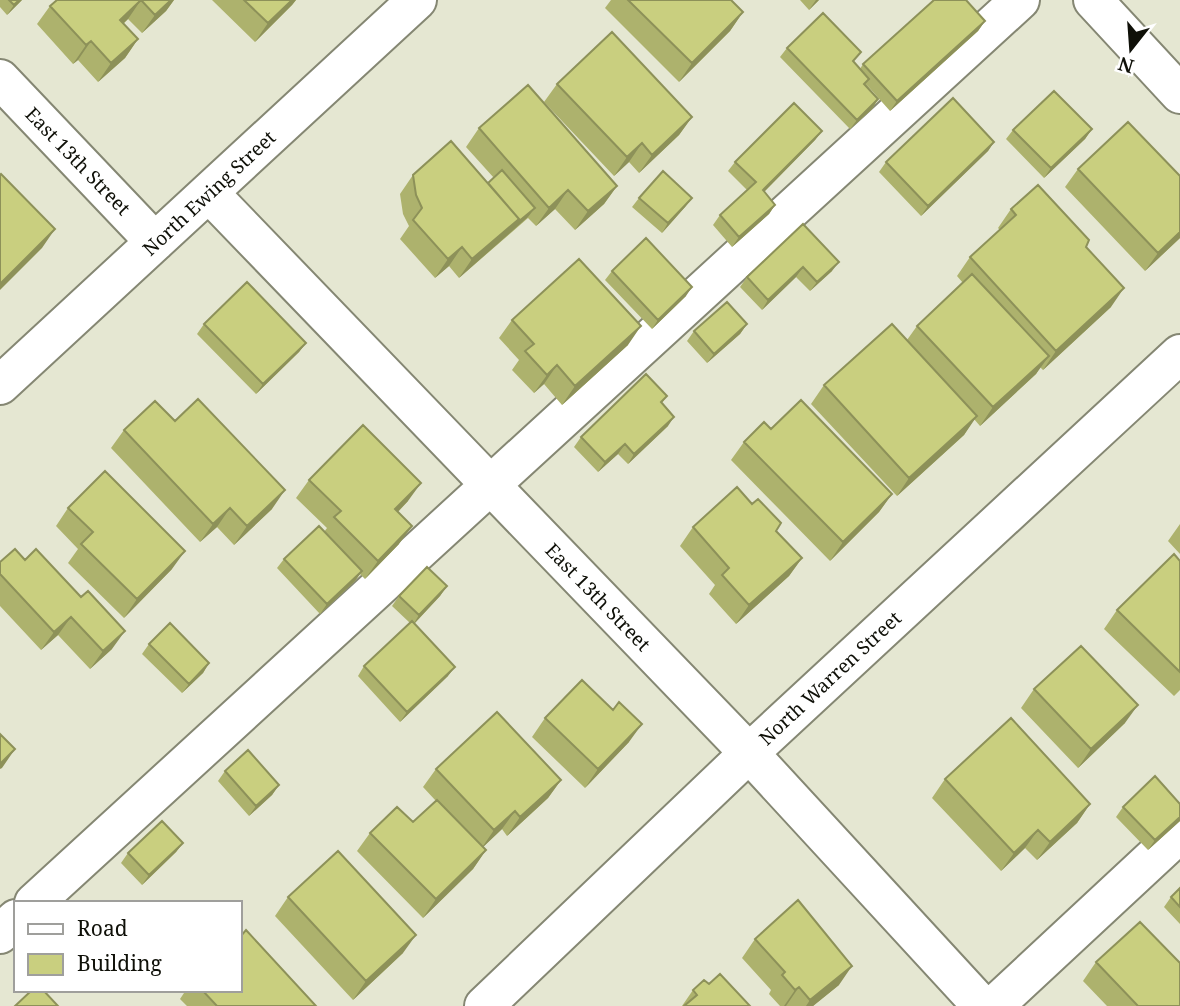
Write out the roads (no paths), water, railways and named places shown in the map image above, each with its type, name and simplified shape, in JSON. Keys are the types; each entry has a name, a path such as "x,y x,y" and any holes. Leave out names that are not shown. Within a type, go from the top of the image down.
{"street":[{"name":"North Ewing Street","path":"0,385 417,0"},
{"path":"36,901 1020,0"},
{"path":"1093,0 1180,94"},
{"name":"East 13th Street","path":"0,79 155,242"},
{"name":"East 13th Street","path":"209,193 749,753 982,1006"},
{"name":"North Warren Street","path":"484,1006 749,753 1180,354"},
{"path":"994,1006 1180,833"},
{"path":"0,934 14,921"}]}
